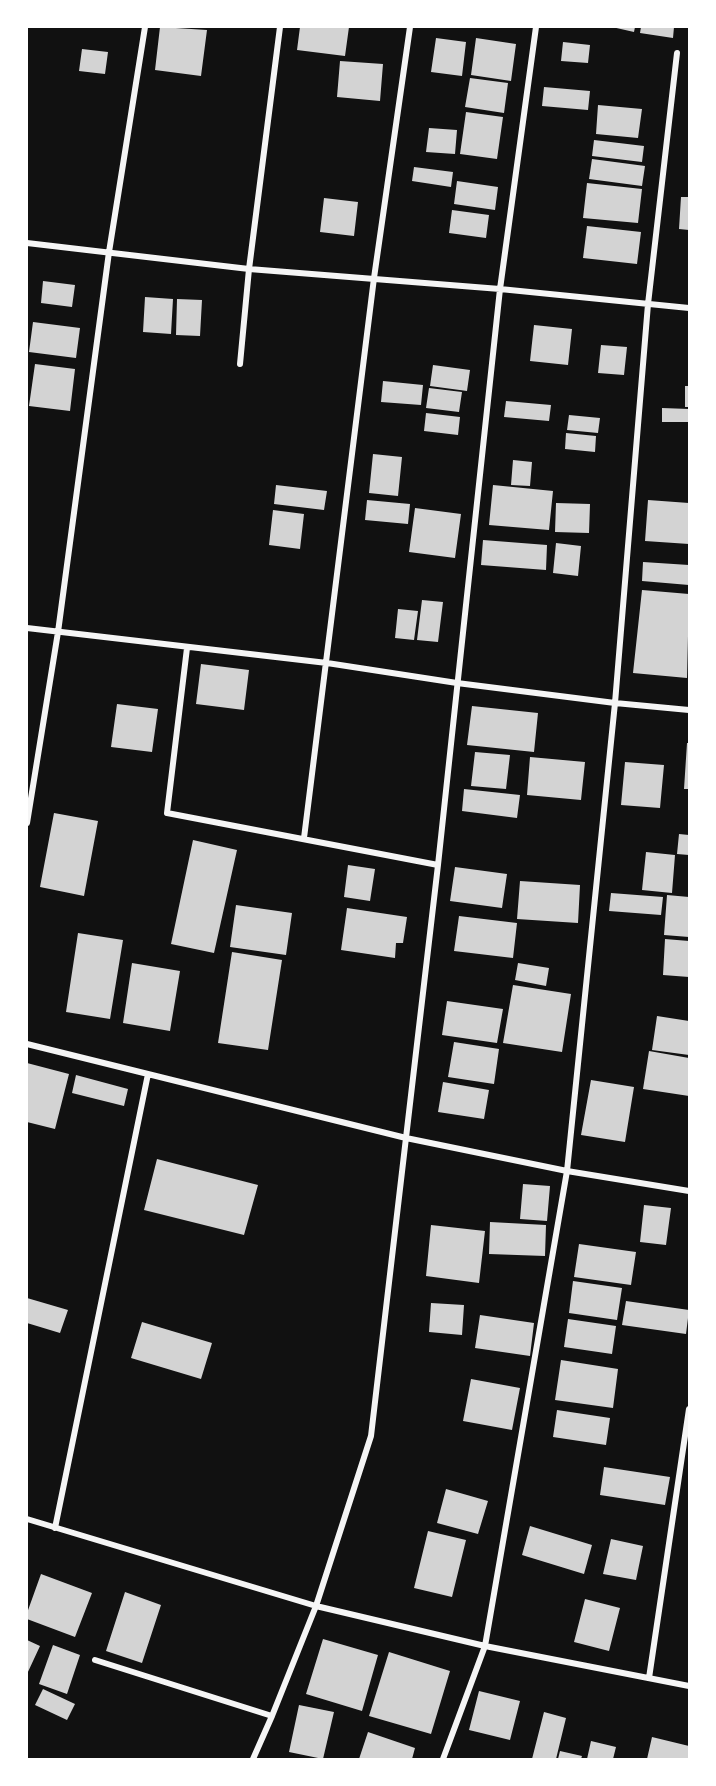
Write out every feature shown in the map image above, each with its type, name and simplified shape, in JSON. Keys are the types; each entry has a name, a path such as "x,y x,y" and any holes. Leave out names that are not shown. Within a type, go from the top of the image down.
{"street":[{"path":"27,823 58,632 110,252 146,27"},
{"path":"240,363 249,269 280,27"},
{"path":"304,838 374,278 410,27"},
{"path":"253,1759 316,1606 371,1436 438,865 500,289 536,27"},
{"path":"443,1759 485,1646 567,1171 615,704 648,304 677,53"},
{"path":"27,243 249,269 500,289 689,308"},
{"path":"27,628 327,663 615,704 689,710"},
{"path":"187,648 167,813 438,865"},
{"path":"27,1044 406,1138 567,1171 689,1191"},
{"path":"55,1528 148,1074"},
{"path":"650,1678 689,1409"},
{"path":"27,1519 316,1606 485,1646 689,1686"},
{"path":"95,1660 272,1716"}],"building":[{"path":"160,27 207,30 201,76 155,70"},
{"path":"300,27 349,27 345,56 297,50"},
{"path":"612,27 635,27 634,32"},
{"path":"641,27 674,27 673,38 640,33"},
{"path":"436,38 466,42 462,76 431,72"},
{"path":"476,38 516,44 511,81 471,75"},
{"path":"563,42 590,45 588,63 561,61"},
{"path":"82,49 108,52 105,74 79,71"},
{"path":"340,61 383,64 380,101 337,97"},
{"path":"470,78 508,83 504,113 465,107"},
{"path":"544,87 590,91 588,110 542,106"},
{"path":"598,105 642,109 638,138 596,134"},
{"path":"466,112 503,117 497,159 460,154"},
{"path":"429,128 457,130 455,154 426,152"},
{"path":"594,140 644,146 642,162 592,156"},
{"path":"592,159 645,166 642,186 589,179"},
{"path":"414,167 453,172 451,187 412,181"},
{"path":"457,181 498,187 495,210 454,204"},
{"path":"587,183 642,189 638,223 583,218"},
{"path":"681,197 689,197 689,230 679,229"},
{"path":"324,198 358,202 354,236 320,232"},
{"path":"452,210 489,215 486,238 449,233"},
{"path":"587,226 641,232 637,264 583,258"},
{"path":"43,281 75,285 72,307 41,303"},
{"path":"145,297 173,299 171,334 143,332"},
{"path":"177,299 202,300 200,336 176,335"},
{"path":"33,322 80,328 76,358 29,352"},
{"path":"534,325 572,329 568,365 530,361"},
{"path":"601,345 627,347 624,375 598,373"},
{"path":"35,364 75,369 70,411 29,406"},
{"path":"433,365 470,370 467,391 430,386"},
{"path":"383,381 423,385 421,405 381,402"},
{"path":"685,386 689,386 689,407 685,407"},
{"path":"429,388 462,392 459,412 426,408"},
{"path":"506,401 551,405 549,421 504,417"},
{"path":"662,408 689,409 689,422 662,422"},
{"path":"426,413 460,417 458,435 424,431"},
{"path":"569,415 600,418 598,433 567,430"},
{"path":"566,433 596,436 595,452 565,449"},
{"path":"373,454 402,457 398,496 369,493"},
{"path":"513,460 532,462 530,486 511,485"},
{"path":"276,485 327,491 324,510 274,504"},
{"path":"493,485 553,491 549,530 489,525"},
{"path":"367,500 410,504 408,524 365,520"},
{"path":"648,500 689,503 689,544 645,541"},
{"path":"556,503 590,504 589,533 555,532"},
{"path":"415,508 461,514 455,558 409,552"},
{"path":"273,510 304,514 300,549 269,545"},
{"path":"483,540 547,545 546,570 481,565"},
{"path":"556,543 581,546 578,576 553,573"},
{"path":"643,562 689,565 689,585 642,581"},
{"path":"642,590 689,594 687,678 633,673"},
{"path":"422,600 443,602 438,642 417,640"},
{"path":"398,609 418,611 414,640 395,638"},
{"path":"201,664 249,670 244,710 196,704"},
{"path":"117,704 158,709 152,752 111,747"},
{"path":"472,706 538,713 534,752 467,745"},
{"path":"687,743 689,743 689,789 684,789"},
{"path":"475,752 510,755 506,789 471,786"},
{"path":"530,757 585,762 581,800 527,795"},
{"path":"625,762 664,765 660,808 621,805"},
{"path":"464,789 520,795 517,818 462,811"},
{"path":"54,813 98,821 84,896 40,887"},
{"path":"679,834 689,835 689,855 677,854"},
{"path":"193,840 237,850 214,953 171,944"},
{"path":"646,852 675,855 672,893 642,890"},
{"path":"348,865 375,869 370,901 344,897"},
{"path":"455,867 507,874 502,908 450,901"},
{"path":"520,881 580,885 578,923 517,919"},
{"path":"611,893 663,897 661,915 609,911"},
{"path":"667,895 689,897 689,937 664,935"},
{"path":"236,905 292,913 286,955 230,947"},
{"path":"347,908 407,917 403,943 396,943 395,958 341,950"},
{"path":"459,916 517,923 513,958 454,951"},
{"path":"78,933 123,940 110,1019 66,1012"},
{"path":"665,939 689,941 689,977 663,975"},
{"path":"232,952 282,960 268,1050 218,1043"},
{"path":"132,963 180,971 170,1031 123,1023"},
{"path":"518,963 549,968 546,986 515,980"},
{"path":"513,985 571,994 562,1052 503,1043"},
{"path":"447,1001 503,1009 497,1043 442,1035"},
{"path":"657,1016 689,1021 689,1055 652,1050"},
{"path":"454,1042 499,1049 494,1084 448,1077"},
{"path":"649,1051 689,1058 689,1096 643,1089"},
{"path":"27,1063 69,1074 55,1129 27,1122"},
{"path":"76,1075 128,1089 124,1106 72,1093"},
{"path":"591,1080 634,1087 625,1142 581,1135"},
{"path":"443,1082 489,1090 484,1119 438,1112"},
{"path":"157,1159 258,1185 244,1235 144,1210"},
{"path":"523,1184 550,1186 547,1221 520,1219"},
{"path":"644,1205 671,1208 666,1245 640,1242"},
{"path":"490,1222 546,1225 545,1256 489,1254"},
{"path":"431,1225 485,1231 479,1283 426,1276"},
{"path":"579,1244 636,1252 631,1285 574,1277"},
{"path":"573,1281 622,1288 617,1320 569,1313"},
{"path":"27,1298 68,1310 60,1333 27,1323"},
{"path":"626,1301 689,1310 686,1334 622,1325"},
{"path":"431,1303 464,1305 462,1335 429,1332"},
{"path":"480,1315 534,1323 530,1356 475,1348"},
{"path":"568,1319 616,1326 612,1354 564,1347"},
{"path":"142,1322 212,1343 201,1379 131,1358"},
{"path":"561,1360 618,1369 613,1408 555,1400"},
{"path":"471,1379 520,1388 512,1430 463,1421"},
{"path":"557,1410 610,1418 606,1445 553,1437"},
{"path":"604,1467 670,1477 665,1505 600,1495"},
{"path":"446,1489 488,1501 478,1534 437,1523"},
{"path":"530,1526 592,1545 584,1574 522,1555"},
{"path":"428,1531 466,1540 452,1597 414,1588"},
{"path":"611,1539 643,1546 636,1580 603,1574"},
{"path":"41,1574 92,1593 75,1637 27,1619"},
{"path":"125,1592 161,1605 142,1663 106,1651"},
{"path":"585,1599 620,1608 609,1651 574,1642"},
{"path":"323,1639 378,1655 362,1711 306,1694"},
{"path":"27,1640 40,1646 27,1674"},
{"path":"53,1645 80,1655 67,1694 39,1684"},
{"path":"389,1652 450,1671 431,1734 369,1716"},
{"path":"43,1689 75,1704 67,1720 35,1705"},
{"path":"479,1691 520,1701 510,1740 469,1730"},
{"path":"299,1705 334,1712 323,1759 289,1752"},
{"path":"544,1712 566,1718 556,1759 532,1759"},
{"path":"368,1732 415,1748 412,1759 359,1759"},
{"path":"652,1737 689,1746 689,1759 647,1759"},
{"path":"591,1741 616,1747 613,1759 587,1759"},
{"path":"560,1751 582,1756 581,1759 558,1759"}]}
